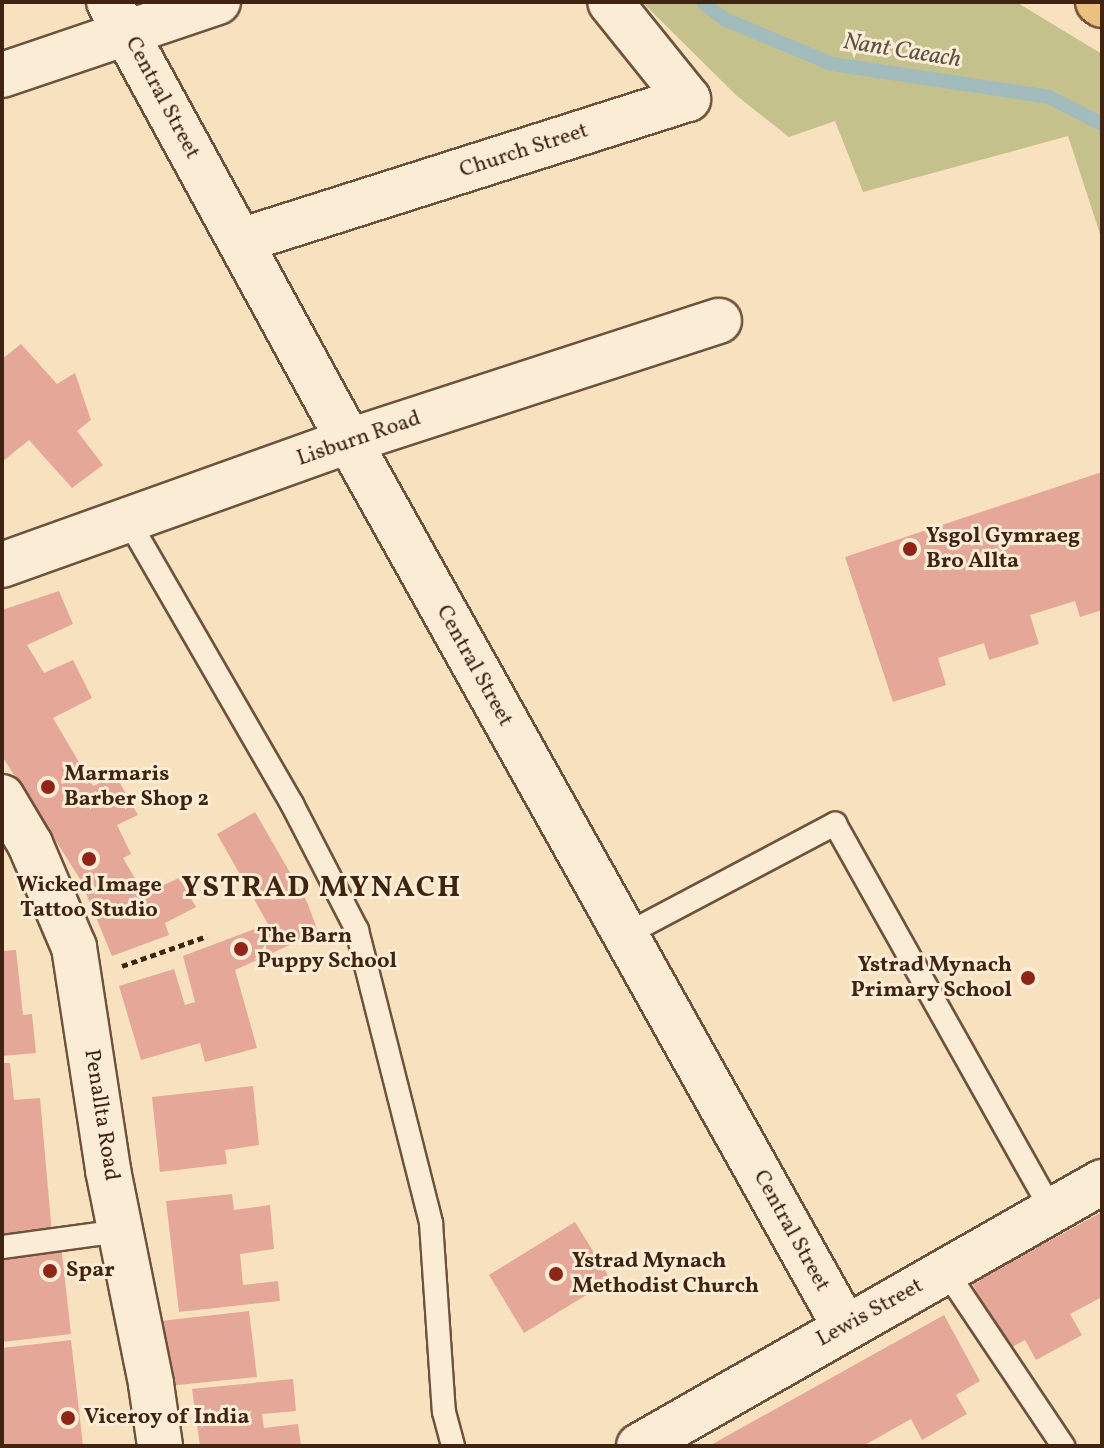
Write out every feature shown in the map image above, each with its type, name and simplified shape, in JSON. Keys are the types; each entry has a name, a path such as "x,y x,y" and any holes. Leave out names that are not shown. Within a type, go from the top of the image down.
{"street":[{"path":"2,75 118,18 218,2"},
{"name":"Church Street","path":"240,241 688,99 610,2"},
{"name":"Central Street","path":"118,18 349,441 845,1327"},
{"name":"Lisburn Road","path":"2,565 349,441 719,321"},
{"name":"Penallta Road","path":"2,797 30,844 74,947 160,1446"},
{"name":"Lewis Street","path":"639,1446 1102,1182"}],"lane":[{"path":"128,520 292,804 357,930 431,1223 444,1412 453,1446"},
{"path":"625,935 835,824 1052,1211"},
{"path":"2,1247 121,1231"},
{"path":"946,1271 1063,1446"}],"path":[{"path":"80,981 207,936"}],"shaded area":[{"path":"642,2 1016,2 1102,54 1102,240 1068,136 863,192 835,121 789,137 737,96"}],"building":[{"path":"21,344 57,384 75,373 91,420 77,431 103,465 72,488 29,440 2,462 2,359"},
{"path":"1102,472 1102,610 1080,617 1075,601 1030,615 1039,644 989,660 984,643 938,658 946,685 893,702 845,557"},
{"path":"59,591 73,624 27,645 44,673 73,660 92,698 53,718 93,786 116,776 138,815 117,825 131,854 123,858 144,894 179,878 196,907 165,923 169,935 112,956 80,879 2,756 2,610"},
{"path":"255,812 307,902 318,932 235,970 257,1048 205,1062 200,1043 141,1060 119,986 174,969 185,1005 195,1002 183,956 268,924 217,834"},
{"path":"16,950 23,1015 32,1014 36,1053 2,1056 2,951"},
{"path":"2,1063 10,1063 14,1100 40,1098 52,1234 2,1239"},
{"path":"253,1086 259,1145 225,1150 227,1164 160,1172 152,1097"},
{"path":"232,1194 234,1210 270,1205 274,1249 240,1254 243,1285 278,1281 280,1301 179,1312 166,1201"},
{"path":"1102,1212 1102,1297 1070,1314 1082,1335 1036,1360 1025,1340 1008,1349 972,1283"},
{"path":"575,1222 611,1280 524,1333 489,1275"},
{"path":"61,1245 71,1334 2,1342 2,1252"},
{"path":"249,1311 257,1377 168,1386 161,1321"},
{"path":"944,1315 980,1381 956,1395 967,1414 922,1440 911,1419 863,1446 709,1446"},
{"path":"71,1340 83,1446 2,1446 2,1348"},
{"path":"293,1379 296,1411 262,1414 264,1428 298,1424 301,1446 200,1446 192,1389"}],"waterway":[{"name":"Nant Caeach","path":"703,2 724,19 832,64 1049,97 1102,124"}],"place":[{"name":"Ysgol Gymraeg Bro Allta","path":"910,549"},
{"name":"Marmaris Barber Shop 2","path":"48,787"},
{"name":"Wicked Image Tattoo Studio","path":"89,859"},
{"name":"The Barn Puppy School","path":"241,949"},
{"name":"Ystrad Mynach Primary School","path":"1028,978"},
{"name":"Spar","path":"50,1271"},
{"name":"Ystrad Mynach Methodist Church","path":"556,1274"},
{"name":"Viceroy of India","path":"68,1418"}],"district":[{"name":"YSTRAD MYNACH","path":"322,888"}]}
